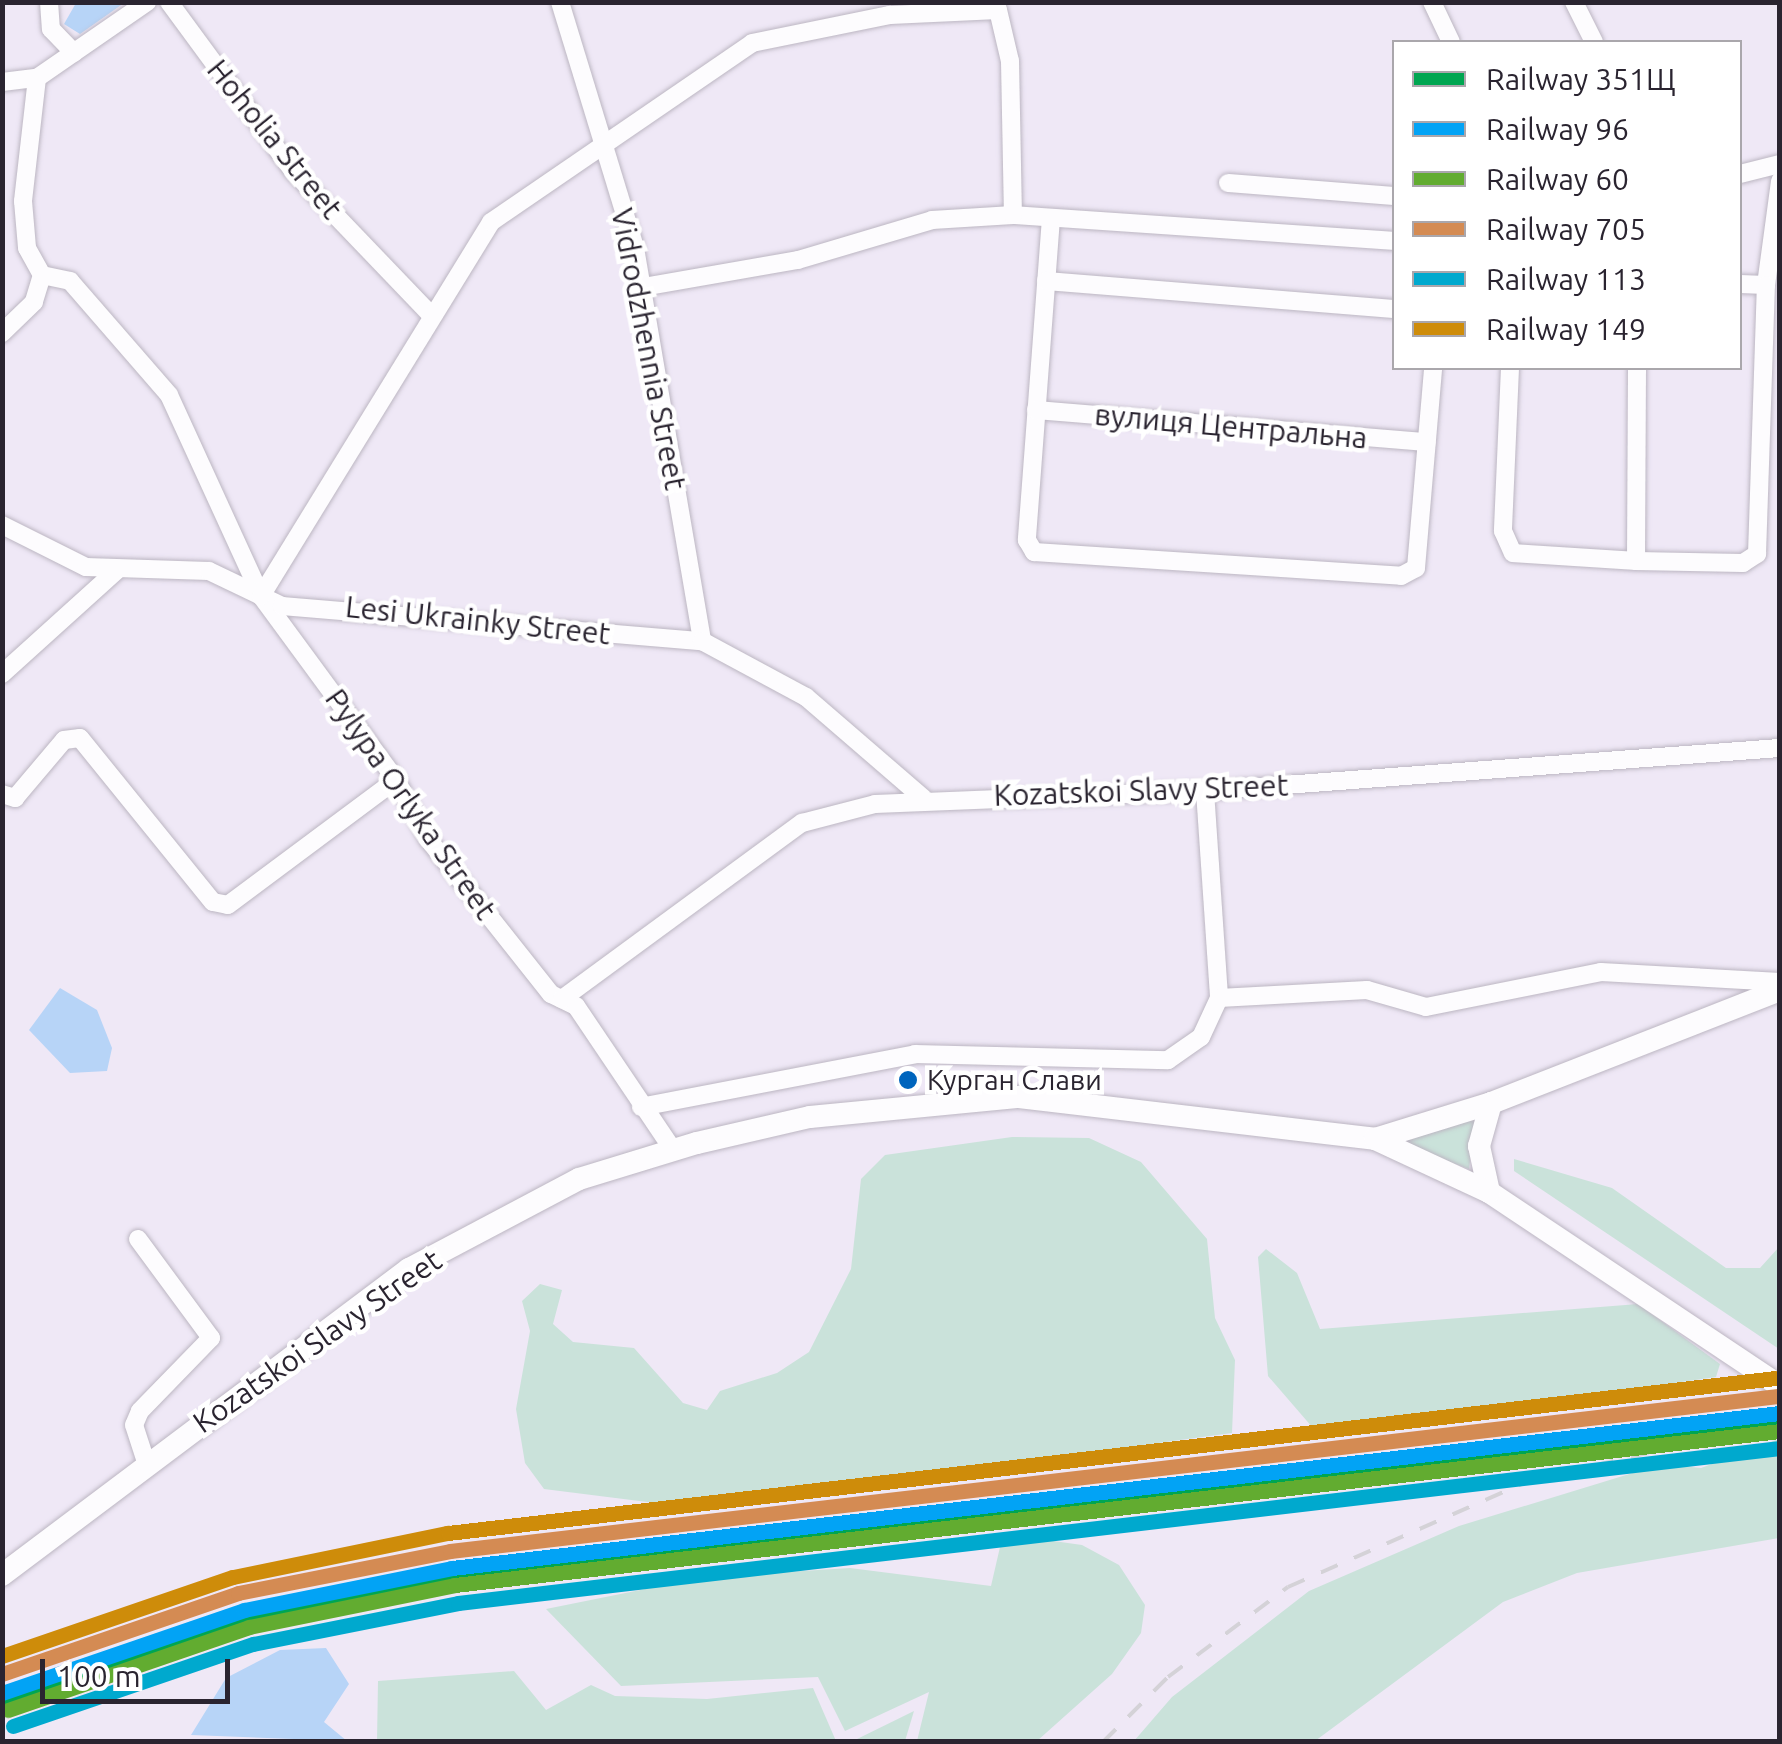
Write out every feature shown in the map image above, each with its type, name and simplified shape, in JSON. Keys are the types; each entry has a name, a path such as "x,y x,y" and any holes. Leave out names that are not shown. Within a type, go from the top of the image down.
{"main road":[{"path":"1375,1139 1491,1103 1780,986"},
{"name":"Kozatskoi Slavy Street","path":"2,1575 409,1269 579,1179 673,1150 810,1117 1019,1096 1192,1113 1375,1139"},
{"path":"1489,1192 1479,1146 1491,1103"},
{"path":"1375,1139 1489,1192 1780,1386"}],"street":[{"path":"49,2 51,29 74,53"},
{"path":"2,82 37,78 147,2"},
{"name":"Hoholia Street","path":"169,2 293,171 430,314"},
{"path":"1432,2 1450,40"},
{"path":"1574,2 1593,40"},
{"name":"Vidrodzhennia Street","path":"561,3 643,287 702,642"},
{"path":"262,596 430,314 491,222 770,35 892,9 982,6 1003,17 1014,214"},
{"path":"2,332 34,302 42,275 27,248 23,201 37,78"},
{"path":"1742,174 1780,164"},
{"path":"1510,370 1503,531 1513,554 1743,563 1757,554 1770,442 1766,286 1780,181"},
{"path":"1228,183 1392,196"},
{"path":"643,287 798,260 932,220 1014,214 1392,240"},
{"path":"1046,218 1046,282 1026,540 1034,552 1401,576 1416,568 1433,370"},
{"name":"Pylypa Orlyka Street","path":"42,275 70,281 168,395 262,596 396,780 428,839 562,999 673,1150"},
{"path":"1046,282 1392,310"},
{"path":"1742,284 1766,286"},
{"path":"1636,561 1637,370"},
{"name":"вулиця Центральна","path":"1036,410 1426,442"},
{"name":"Lesi Ukrainky Street","path":"2,525 46,553 116,572 209,570 282,606 702,642 806,697 882,769 922,798"},
{"path":"2,674 116,572"},
{"path":"2,794 15,798 64,740 80,738 212,902 228,905 396,780"},
{"name":"Kozatskoi Slavy Street","path":"562,999 802,824 875,804 922,798 1204,791 1780,748"},
{"path":"875,804 882,769"},
{"path":"641,1107 915,1054 1168,1060 1201,1037 1218,998 1204,791"},
{"path":"1218,998 1367,990 1426,1008 1601,972 1780,986"},
{"path":"138,1239 211,1338 140,1411 134,1425 146,1463"}],"green space":[{"path":"1476,1114 1469,1169 1399,1143"},
{"path":"1012,1137 1089,1138 1141,1162 1207,1239 1215,1318 1235,1360 1232,1433 687,1507 544,1489 525,1463 516,1409 530,1331 522,1301 540,1284 562,1290 553,1324 573,1342 634,1348 683,1403 707,1410 720,1391 777,1373 809,1352 851,1269 861,1179 885,1155"},
{"path":"1514,1159 1612,1188 1726,1268 1760,1268 1779,1247 1779,1349 1514,1171"},
{"path":"1266,1249 1297,1273 1320,1329 1638,1304 1720,1364 1716,1377 1319,1435 1268,1376 1258,1257"},
{"path":"1779,1439 1779,1538 1577,1573 1503,1602 1315,1741 1134,1741 1172,1697 1309,1591 1459,1526 1662,1464 1701,1468"},
{"path":"1003,1534 1082,1545 1119,1565 1145,1605 1141,1633 1112,1674 1037,1741 917,1741 929,1692 845,1731 818,1677 621,1686 546,1609 705,1577 850,1568 991,1586"},
{"path":"514,1671 546,1710 591,1685 615,1696 707,1699 813,1688 836,1741 377,1741 378,1681"},
{"path":"914,1711 905,1741 853,1741"}],"water":[{"path":"76,2 124,3 80,34 64,24"},
{"path":"60,988 97,1010 112,1048 107,1071 70,1073 29,1030"},
{"path":"326,1648 349,1684 324,1722 347,1741 191,1735 226,1678 280,1650"}],"railway":[{"path":"1103,1742 1168,1677 1288,1587 1526,1482 1775,1422"}],"rail line":[{"name":"149","path":"2,1656 233,1577 448,1533 1776,1378"},
{"name":"705","path":"2,1674 238,1593 450,1551 1778,1396"},
{"name":"96","path":"2,1693 244,1610 452,1568 1780,1413"},
{"name":"351Щ","path":"2,1702 248,1617 454,1576 1780,1421"},
{"name":"60","path":"8,1710 249,1627 455,1585 1780,1431"},
{"name":"113","path":"13,1726 253,1644 458,1603 1780,1448"}],"place":[{"name":"Курган Слави","path":"908,1080"}]}
